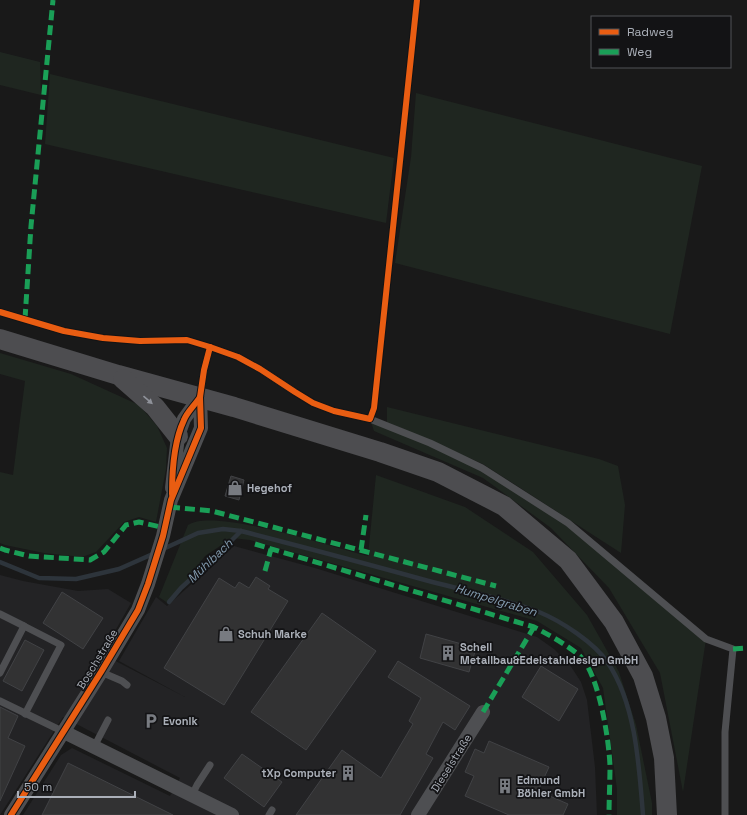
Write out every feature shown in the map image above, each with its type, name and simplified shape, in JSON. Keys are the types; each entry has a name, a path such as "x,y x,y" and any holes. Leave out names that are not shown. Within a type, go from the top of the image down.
{"main road":[{"path":"0,339 118,375 200,397 380,452 438,472 504,506 568,560 614,622 643,676 656,718 664,758 667,815"},
{"path":"118,375 155,407 178,436"}],"street":[{"name":"Boschstraße","path":"172,500 172,482 178,436 184,419 200,397"},
{"name":"Boschstraße","path":"11,815 64,732 138,610 163,536 172,500 201,428 200,397"},
{"name":"Dieselstraße","path":"418,815 483,712"},
{"path":"64,732 232,815"}],"lane":[{"path":"200,397 204,370 210,347 238,357 313,403 334,411 370,419 430,443 482,468 568,523 706,639 733,649 725,732 725,815"},
{"path":"0,614 61,645 25,714"},
{"path":"0,673 24,626"},
{"path":"101,672 122,681 126,686"},
{"path":"0,701 64,732"},
{"path":"94,747 108,720"},
{"path":"192,795 196,785 210,765"}],"shaded area":[{"path":"0,52 40,62 41,95 0,85"},
{"path":"50,74 394,158 386,223 45,144"},
{"path":"416,93 702,166 670,334 395,263 411,157"},
{"path":"0,353 71,374 139,405 157,426 167,448 166,469 156,522 139,517 124,522 96,552 82,557 44,553 0,543 0,472 13,475 25,381 0,374"},
{"path":"387,407 599,459 618,466 625,505 621,553 483,464 387,422"},
{"path":"370,419 482,468 568,523 706,639 683,792 660,673 609,588 551,528 483,478 374,431"},
{"path":"376,475 465,507 533,552 587,615 619,672 636,725 652,803 652,815 617,815 617,789 603,688 581,648 537,621 250,540 232,538 205,556 169,604 159,597 188,525 202,521 223,521 248,525 368,556"},
{"path":"234,546 315,568 537,637 554,649 570,665 581,682 587,700 595,767 597,815 23,815 61,755 72,748 170,796 180,778 63,717 0,815 0,575 23,581 78,591 108,589 131,603 102,654 185,697 119,661 156,597 167,606"}],"building":[{"name":"Hegehof","path":"231,476 244,480 239,500 225,496"},
{"name":"Schuh Marke","path":"256,577 270,586 268,589 288,601 224,705 164,668 219,578 235,588 239,582 249,588"},
{"path":"62,592 103,618 83,649 43,623"},
{"path":"322,613 376,651 306,750 251,712"},
{"name":"Schell Metallbau&Edelstahldesign GmbH","path":"426,634 476,648 469,672 420,658"},
{"path":"25,640 44,650 22,691 3,681"},
{"path":"398,661 470,706 455,730 443,722 426,754 433,758 400,815 296,815 342,750 381,778 413,724 409,721 421,698 388,677"},
{"path":"541,666 578,689 559,721 522,697"},
{"path":"0,707 18,716 8,738 25,746 0,801"},
{"name":"Edmund Böhler GmbH","path":"489,741 549,767 538,791 568,804 563,815 509,815 465,796 474,776 465,772 475,749 484,753"},
{"path":"242,754 282,782 264,807 224,778"},
{"path":"68,763 173,815 42,815"}],"waterway":[{"name":"Humpelgraben","path":"161,550 198,533 223,529 241,531 497,598 548,616 577,633 595,648 608,663 617,680 625,698 638,756 643,815"},
{"name":"Mühlbach","path":"169,602 181,588 241,531"},
{"name":"Mühlbach","path":"0,562 39,578 76,579 119,569 155,553"}],"marked path":[{"path":"25,319 31,226 53,0"},
{"path":"170,507 212,511 496,586"},
{"path":"361,550 366,515"},
{"path":"0,548 29,556 90,560 104,552 126,525 139,522 165,528"},
{"path":"255,544 534,627 575,652 587,665 593,677 602,708 608,740 610,766 609,815"},
{"path":"265,571 271,549"},
{"path":"483,712 534,627"},
{"path":"733,649 747,648"}],"cycle path":[{"path":"0,312 64,331 103,338 140,341 187,340 238,357 260,369 313,403 334,411 370,419 374,408 417,0"},
{"path":"11,815 138,610 163,536 171,500 201,428 200,397 204,370 210,347"},
{"path":"172,494 173,466 178,437 185,417 200,397"}],"place":[{"name":"Hegehof","path":"235,488"},
{"name":"Schuh Marke","path":"226,634"},
{"name":"Schell Metallbau&Edelstahldesign GmbH","path":"448,653"},
{"name":"Evonik","path":"151,721"},
{"name":"tXp Computer","path":"348,773"},
{"name":"Edmund Böhler GmbH","path":"505,786"}]}
